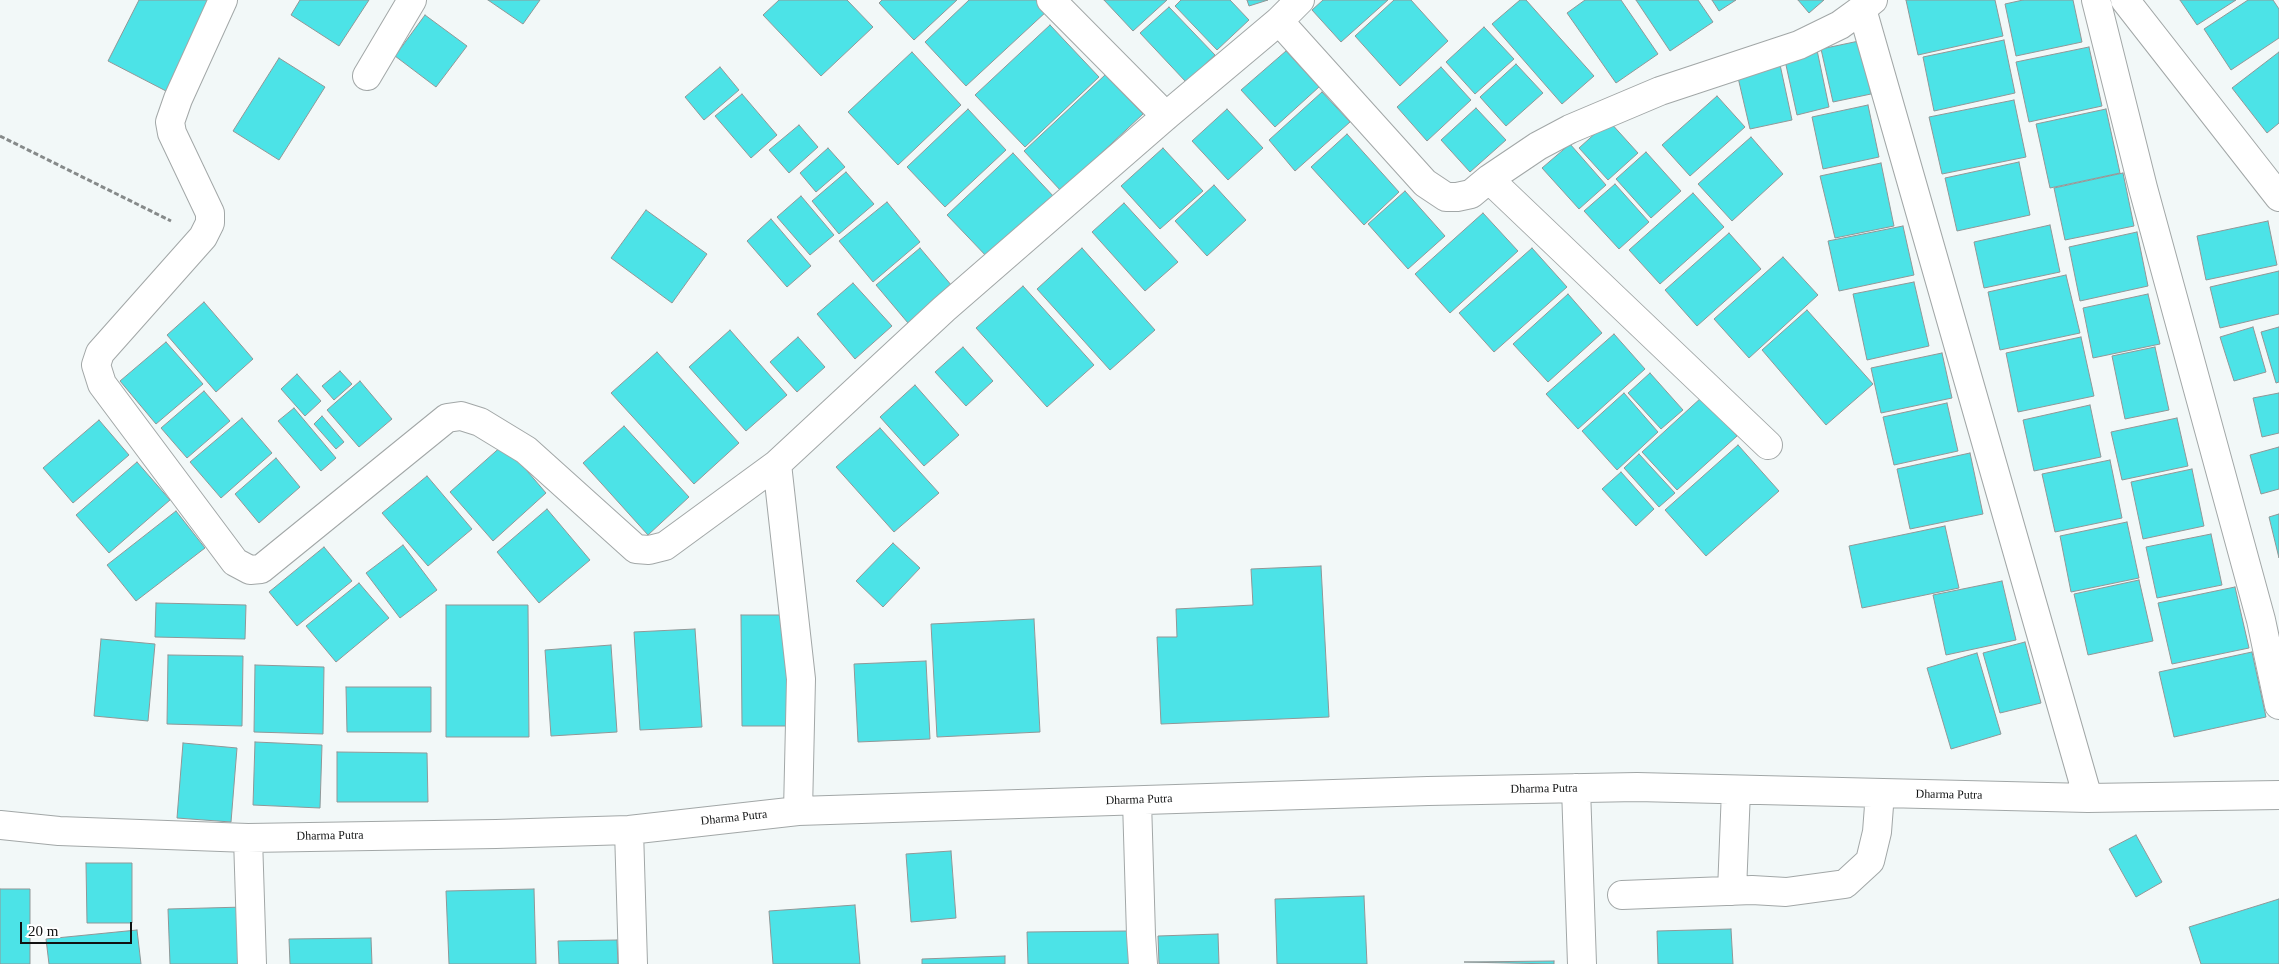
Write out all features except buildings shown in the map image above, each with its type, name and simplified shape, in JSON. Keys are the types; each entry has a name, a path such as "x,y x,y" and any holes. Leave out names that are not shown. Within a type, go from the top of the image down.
{"street":[{"path":"223,0 170,122 172,133 210,213 210,223 203,237 100,353 96,365 102,384 236,562 250,570 261,569 447,418 461,416 480,422 526,450 636,549 649,550 665,546 777,464 944,309 1300,0"},
{"path":"366,76 412,0"},
{"path":"1052,0 1166,116"},
{"path":"2096,0 2143,188 2261,620 2279,705"},
{"path":"2124,0 2279,197"},
{"path":"1278,21 1425,183 1446,197 1457,198 1472,194 1489,179 1538,146 1570,129 1660,91 1798,45 1840,25 1868,5 2088,798"},
{"path":"1489,179 1768,445"},
{"path":"777,464 801,679 798,811"},
{"name":"Dharma Putra","path":"0,825 59,831 248,838 628,830 798,811 1637,787 2274,802"},
{"path":"1576,788 1582,964"},
{"path":"1732,891 1736,790"},
{"path":"1622,895 1732,891 1786,892 1845,884 1870,860 1877,832 1880,793"},
{"path":"1137,801 1141,935 1144,964"},
{"path":"628,830 633,964"},
{"path":"248,838 252,964"}],"path":[{"path":"0,136 203,237"}]}
